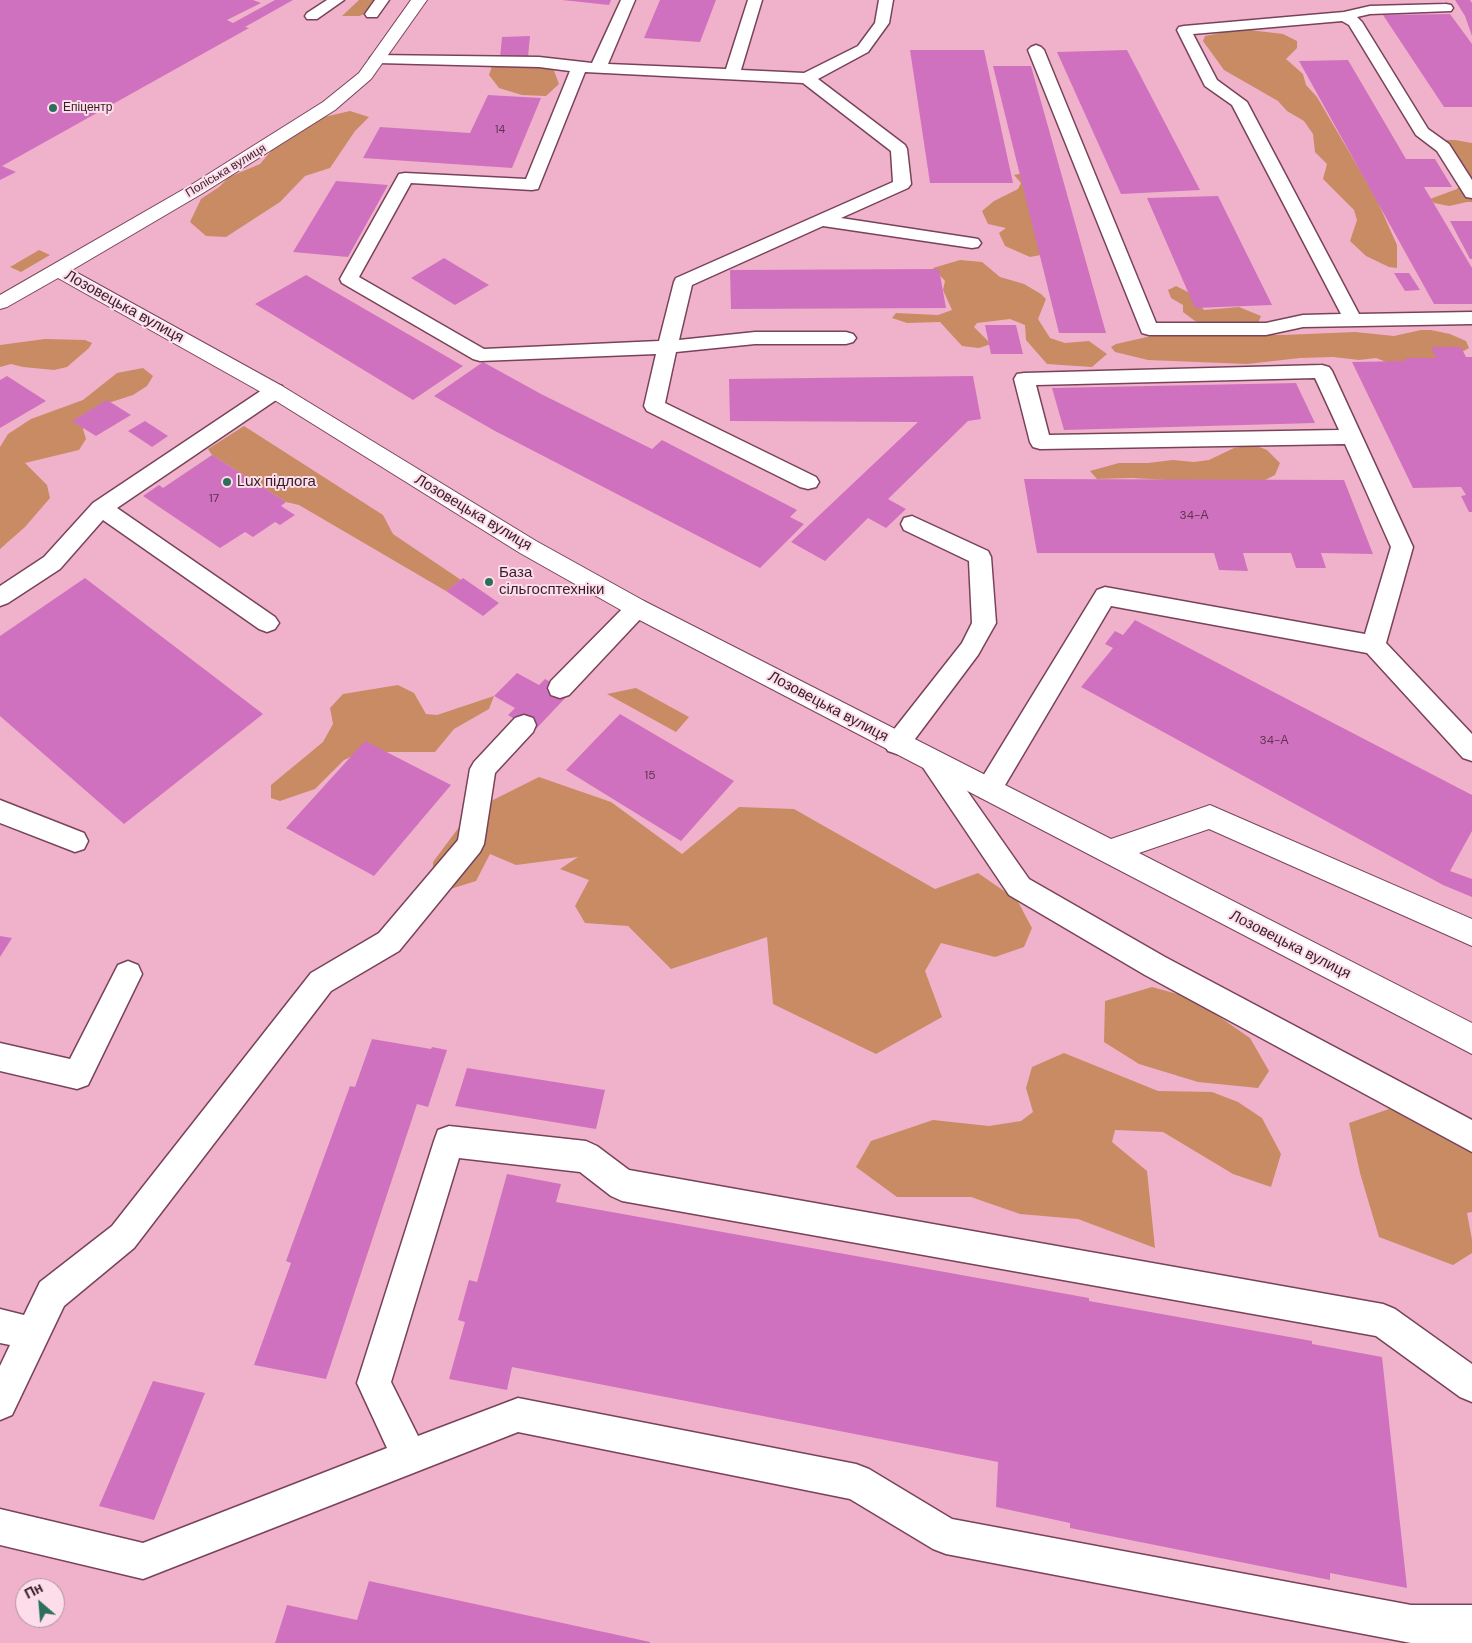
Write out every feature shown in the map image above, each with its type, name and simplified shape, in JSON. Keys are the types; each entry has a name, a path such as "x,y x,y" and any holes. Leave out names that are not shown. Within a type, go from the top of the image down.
{"street":[{"name":"Поліська вулиця","path":"0,303 197,189 329,106 365,76 419,0"},
{"name":"Лозовецька вулиця","path":"58,270 275,391 528,547 637,608 897,744 989,789 1472,1039"},
{"path":"1108,852 1210,817 1472,933"}],"lane":[{"path":"372,14 382,0"},
{"path":"598,68 628,0"},
{"path":"732,75 755,0"},
{"path":"378,58 539,62 579,67 807,78 863,49 882,23 886,0"},
{"path":"311,9 332,4"},
{"path":"1353,320 1239,102 1211,83 1184,30 1344,16 1370,10 1446,8"},
{"path":"1344,16 1355,22 1422,132 1443,148 1472,193"},
{"path":"1036,50 1149,330 1266,329 1303,321 1472,318"},
{"path":"579,67 532,185 405,178 349,279 480,355 668,347 755,338 846,338"},
{"path":"807,78 900,149 902,184 683,282 654,406 808,482"},
{"path":"820,220 972,243"},
{"path":"1352,437 1040,442 1024,379 1322,371 1352,437 1402,547 1374,645"},
{"path":"0,597 52,563 102,508 275,391"},
{"path":"102,508 267,622"},
{"path":"897,744 970,649 984,622 980,557 912,524"},
{"path":"989,789 1105,596 1374,645 1472,751"},
{"path":"560,688 637,608"},
{"path":"0,1403 52,1294 123,1237 321,982 389,942 471,844 483,769 524,725"},
{"path":"933,762 1019,887 1155,966 1472,1137"},
{"path":"0,811 75,841"},
{"path":"0,1057 77,1075 128,974"},
{"path":"410,1458 374,1383 449,1141 586,1156 622,1184 1383,1321 1472,1385"},
{"path":"0,1326 33,1334"},
{"path":"0,1528 144,1561 518,1415 856,1482 946,1536 1411,1624 1472,1624"}],"shaded area":[{"path":"359,0 376,0 365,14 342,16"},
{"path":"1241,29 1283,34 1297,41 1297,48 1286,59 1303,74 1306,85 1317,97 1376,198 1397,245 1397,268 1389,267 1366,256 1350,241 1357,220 1354,210 1323,179 1327,164 1315,152 1313,134 1304,121 1287,111 1278,101 1224,70 1203,41 1205,36"},
{"path":"514,61 553,68 559,84 546,96 522,95 499,88 489,75 492,66"},
{"path":"350,111 369,117 355,131 330,168 305,176 280,202 226,237 206,236 190,222 201,199 219,187 229,177 260,164 272,150 324,117"},
{"path":"1440,140 1472,143 1472,202 1449,206 1434,203 1430,199 1457,189 1466,179"},
{"path":"1028,172 1051,253 1030,257 1005,246 999,233 1006,228 988,224 982,211 994,201 1018,189 1021,183 1014,175"},
{"path":"39,250 50,255 21,272 10,267"},
{"path":"960,260 982,262 1000,277 1024,284 1041,294 1046,299 1038,319 1050,338 1065,343 1089,341 1107,354 1092,367 1047,364 1026,340 1025,325 1010,319 977,323 974,327 991,344 979,348 962,346 940,322 907,323 892,318 896,313 938,315 952,310 943,290 945,281 933,268"},
{"path":"1176,286 1190,293 1204,310 1239,307 1261,316 1258,323 1248,325 1212,326 1195,321 1183,312 1183,305 1171,298 1168,290"},
{"path":"1421,330 1450,334 1466,341 1469,348 1445,361 1399,367 1376,358 1359,360 1333,357 1300,358 1247,364 1148,360 1115,352 1111,347 1116,344 1156,335 1283,335 1355,332 1394,336"},
{"path":"45,339 85,340 92,343 89,348 67,367 54,370 11,364 0,367 0,345"},
{"path":"143,368 153,376 147,386 133,395 99,406 86,417 83,429 86,439 79,450 25,463 47,485 50,498 25,527 0,549 0,447 8,434 31,419 83,400 117,373"},
{"path":"244,426 383,515 393,534 461,580 446,591 299,505 286,502 212,455 208,449"},
{"path":"1254,445 1267,450 1280,463 1275,475 1259,483 1240,484 1132,478 1097,479 1090,471 1119,463 1209,460 1234,448"},
{"path":"398,685 414,693 426,714 437,715 494,696 489,709 454,729 435,752 362,752 344,760 315,789 280,801 271,798 271,785 323,742 333,724 330,708 343,694"},
{"path":"636,688 689,717 676,732 607,694"},
{"path":"539,777 611,802 682,854 739,807 794,809 935,889 978,873 1017,900 1032,928 1024,947 995,957 941,943 925,971 942,1017 876,1054 773,1004 767,937 671,969 628,926 585,923 575,906 589,880 560,869 578,857 516,865 490,854 476,881 444,891 432,889 433,862 471,811"},
{"path":"1152,987 1192,998 1250,1038 1269,1071 1258,1088 1198,1082 1139,1064 1104,1042 1105,1001"},
{"path":"1064,1053 1158,1091 1212,1092 1238,1102 1262,1118 1281,1154 1271,1187 1233,1174 1163,1132 1115,1130 1112,1142 1147,1171 1155,1248 1078,1219 1020,1214 971,1197 897,1197 856,1167 871,1141 933,1120 989,1126 1021,1121 1033,1112 1026,1088 1032,1067"},
{"path":"1389,1109 1455,1134 1472,1149 1472,1212 1467,1213 1472,1240 1472,1253 1453,1265 1379,1237 1360,1173 1349,1123"}],"building":[{"name":"Епіцентр","path":"0,0 253,0 261,3 227,20 233,23 275,0 293,0 245,27 249,28 2,166 16,172 0,180"},
{"path":"562,0 611,0 609,5"},
{"path":"660,0 716,0 700,42 644,38"},
{"path":"1455,0 1470,0 1472,3 1472,36 1465,16"},
{"path":"1450,14 1472,44 1472,107 1444,107 1383,15"},
{"path":"530,36 528,57 500,58 502,37"},
{"path":"910,50 984,50 1013,183 930,183"},
{"path":"1127,50 1200,190 1121,194 1057,52"},
{"path":"1348,60 1406,159 1435,159 1452,187 1424,187 1472,268 1472,304 1434,304 1299,61"},
{"path":"993,66 1031,66 1106,333 1059,333"},
{"path":"488,95 541,98 512,168 363,158 380,127 470,133"},
{"path":"336,181 388,185 348,257 293,252"},
{"path":"1218,196 1272,305 1195,308 1147,198"},
{"path":"1450,221 1472,221 1472,259 1470,259"},
{"path":"444,258 489,285 455,305 411,278"},
{"path":"939,269 946,308 731,309 730,270"},
{"path":"1394,273 1409,273 1420,290 1405,291"},
{"path":"306,275 463,366 413,400 255,304"},
{"path":"985,325 1016,325 1023,354 991,354"},
{"path":"1431,347 1461,347 1466,357 1472,357 1472,512 1469,512 1461,496 1466,495 1461,487 1413,488 1352,362 1406,361 1405,358 1436,358"},
{"path":"483,362 541,394 652,449 662,440 797,510 790,517 804,524 760,568 495,431 434,396"},
{"path":"7,376 46,401 0,428 0,380"},
{"path":"973,376 981,419 968,421 888,499 906,509 886,528 868,518 825,561 791,542 918,422 730,421 729,379"},
{"path":"1296,383 1315,423 1064,430 1052,388"},
{"path":"107,400 131,415 96,436 72,421"},
{"path":"145,421 168,436 152,447 128,431"},
{"path":"212,455 286,502 281,506 295,515 280,525 275,522 253,537 245,532 220,548 143,496 159,485 163,488"},
{"path":"1024,479 1344,480 1373,554 1321,553 1326,568 1296,568 1291,553 1243,553 1248,571 1219,570 1214,553 1037,553"},
{"path":"85,578 263,714 124,824 0,716 0,636"},
{"path":"463,578 499,603 483,616 446,591"},
{"path":"1135,620 1472,795 1472,831 1450,871 1472,879 1472,897 1443,885 1081,687 1113,648 1105,644 1115,631 1123,635"},
{"path":"517,673 539,685 545,679 570,693 534,731 508,715 515,708 494,696"},
{"path":"620,714 734,781 681,841 566,770"},
{"path":"365,741 451,785 374,876 286,828"},
{"path":"0,936 12,938 0,957"},
{"path":"372,1039 447,1050 428,1107 417,1104 326,1379 254,1365 291,1263 286,1261 350,1086 355,1087"},
{"path":"467,1068 605,1090 596,1129 455,1106"},
{"path":"507,1174 561,1184 556,1202 1089,1298 1089,1301 1312,1341 1312,1344 1382,1357 1407,1588 1330,1573 1330,1580 1070,1528 1070,1523 996,1507 998,1462 512,1367 507,1390 449,1379 465,1322 458,1320 469,1280 477,1282"},
{"path":"153,1381 205,1393 154,1520 99,1506"},
{"path":"369,1581 650,1643 275,1643 287,1605 357,1620"}],"place":[{"name":"Епіцентр","path":"53,108"},
{"name":"Lux підлога","path":"227,482"},
{"name":"База сільгосптехніки","path":"489,582"}]}
